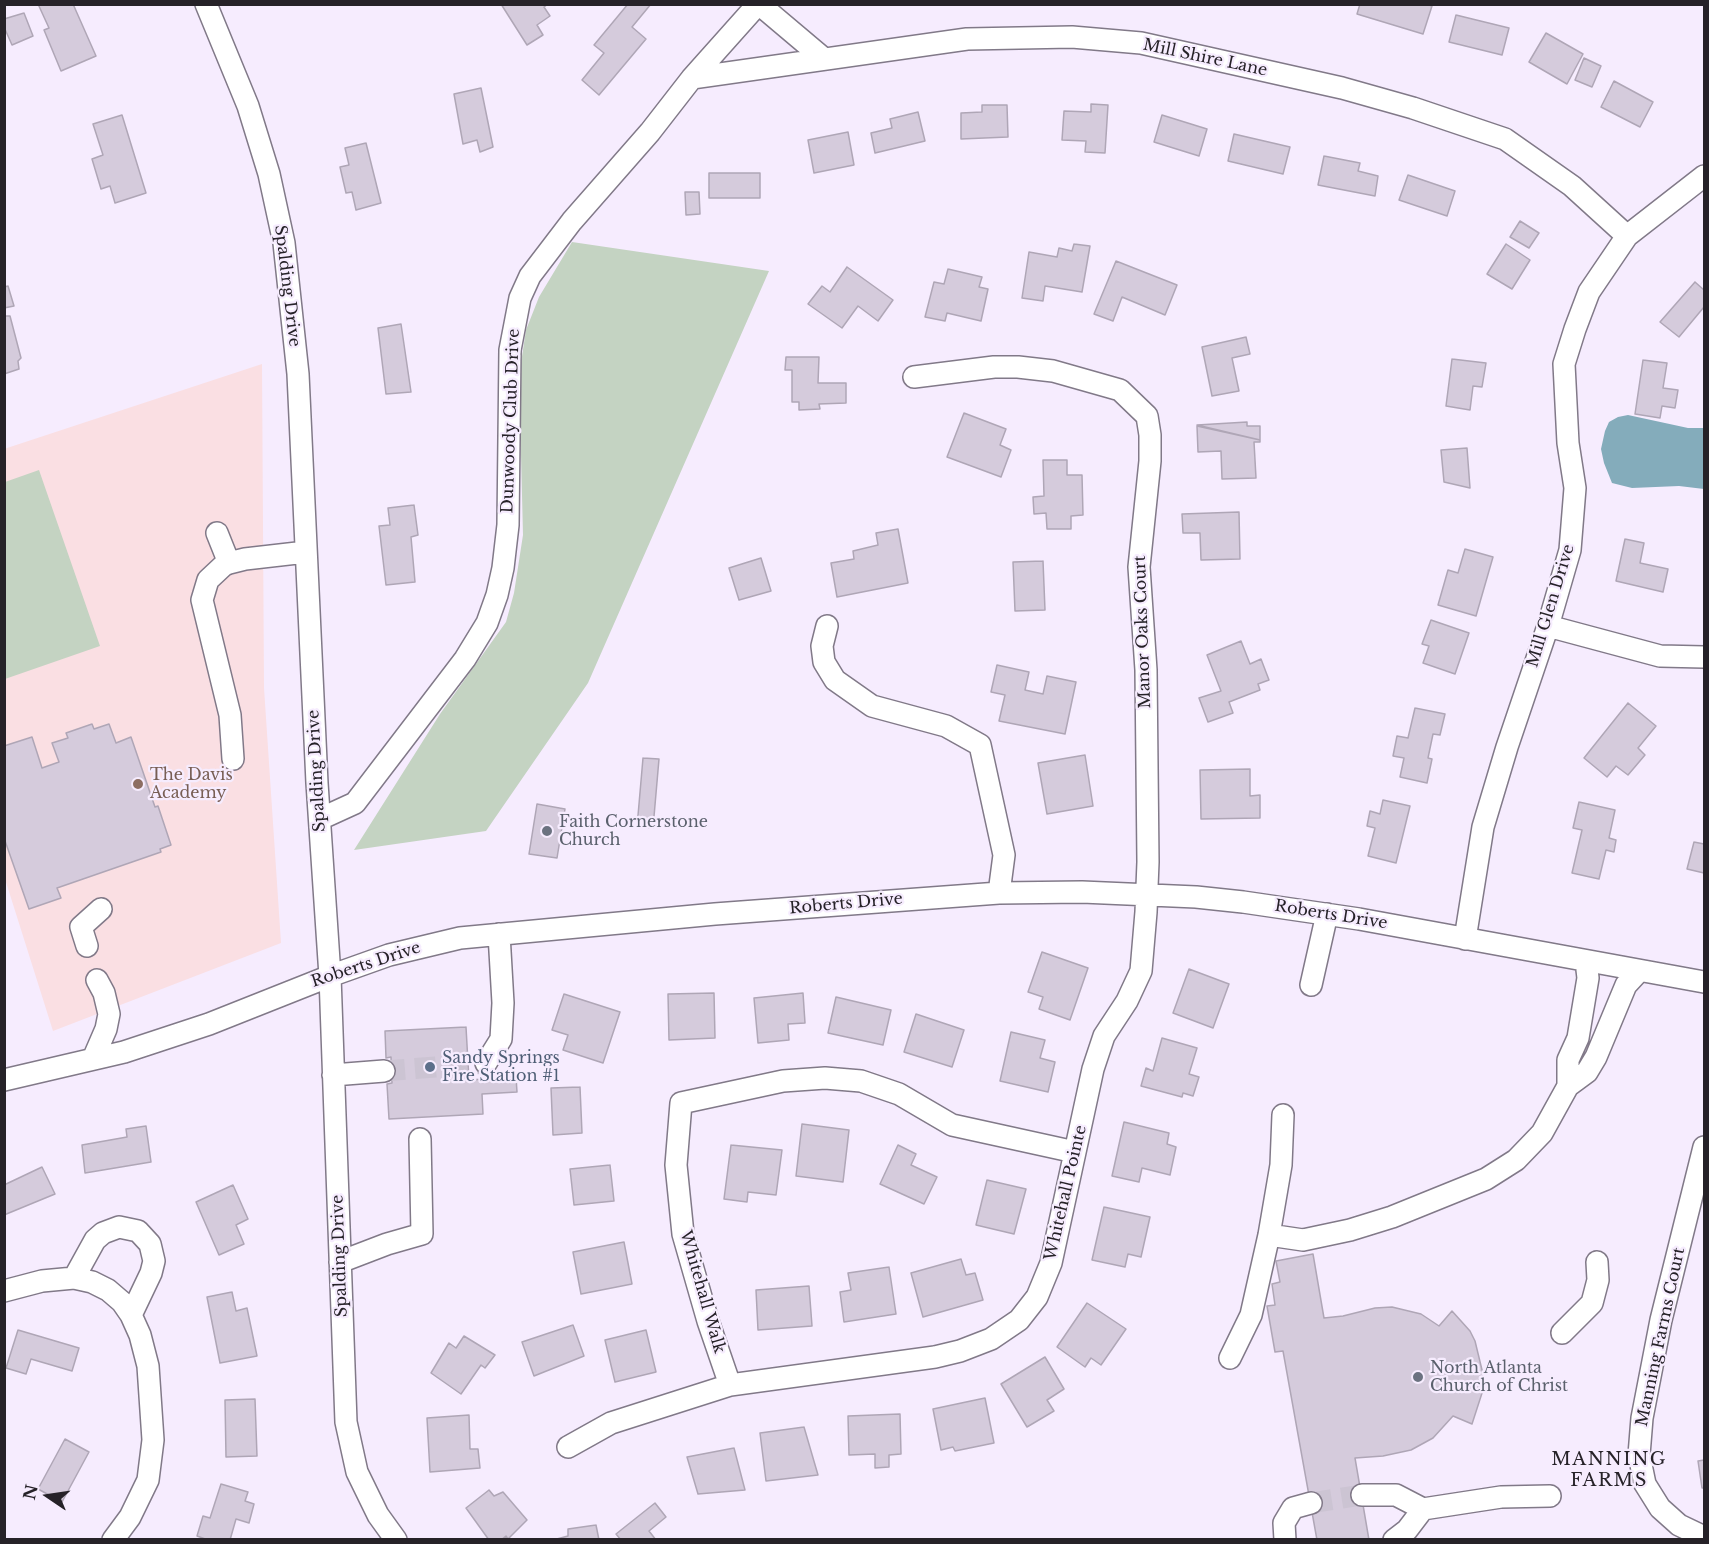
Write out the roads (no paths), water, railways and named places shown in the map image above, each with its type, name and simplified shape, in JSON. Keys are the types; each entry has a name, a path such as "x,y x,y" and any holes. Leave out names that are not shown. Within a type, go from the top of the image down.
{"street":[{"name":"Spalding Drive","path":"206,4 248,106 269,174 284,243 298,374 330,976 346,1422 357,1472 378,1515 396,1539"},
{"path":"758,4 823,58"},
{"name":"Dunwoody Club Drive","path":"320,819 355,803 465,659 487,623 501,577 508,525 510,350 520,298 530,276 572,221 650,132 692,78 758,4"},
{"name":"Mill Shire Lane","path":"692,78 967,39 1072,37 1141,43 1342,88 1413,108 1505,139 1572,186 1628,236"},
{"name":"Mill Glen Drive","path":"1465,939 1483,827 1570,550 1575,488 1568,443 1564,364 1589,292 1628,236 1704,176"},
{"name":"Manor Oaks Court","path":"914,377 994,367 1053,371 1120,390 1147,416 1150,461 1139,567 1146,670 1147,887"},
{"path":"218,533 229,563"},
{"path":"233,759 230,715 202,600 208,580 229,563 306,552"},
{"path":"827,626 822,646 824,662 835,680 872,706 946,726 980,745 1004,855 999,893"},
{"path":"1548,626 1660,656 1704,657"},
{"name":"Roberts Drive","path":"4,1080 124,1052 209,1024 389,955 460,938 715,914 999,893 1082,892 1147,887 1196,897 1327,914 1704,982"},
{"name":"Whitehall Pointe","path":"568,1447 611,1423 730,1385 960,1352 991,1339 1019,1320 1037,1297 1051,1263 1074,1152 1104,1036 1126,1001 1141,971 1147,887"},
{"path":"87,946 81,927 101,909"},
{"path":"1311,985 1327,914"},
{"path":"486,1063 501,1039 503,1003 499,934"},
{"path":"1568,1086 1568,1060 1578,1038 1588,978 1586,961"},
{"path":"1269,1235 1303,1240 1350,1230 1486,1179 1516,1160 1542,1133 1568,1086 1587,1072 1596,1057 1626,985 1639,971"},
{"path":"93,1059 106,1029 109,1014 104,993 97,980"},
{"path":"333,1076 384,1071"},
{"name":"Whitehall Walk","path":"730,1385 708,1321 683,1234 676,1165 681,1102 783,1081 825,1078 861,1081 899,1094 952,1125 1074,1152"},
{"path":"1230,1358 1251,1315 1269,1235 1281,1165 1283,1115"},
{"path":"340,1262 387,1244 423,1234 420,1139"},
{"name":"Manning Farms Court","path":"1704,1147 1661,1320 1642,1418 1639,1455 1646,1484 1660,1508 1678,1525 1704,1537"},
{"path":"74,1278 95,1240 104,1233 119,1227 138,1231 150,1244 154,1261 151,1273 131,1315"},
{"path":"1562,1333 1592,1303 1598,1280 1597,1262"},
{"path":"4,1291 42,1281 74,1278 92,1282 108,1290 122,1302 140,1335 148,1366 153,1440 148,1480 130,1517 113,1539"},
{"path":"1362,1496 1396,1495 1423,1509 1501,1497 1550,1496"},
{"path":"1286,1539 1284,1523 1293,1508 1311,1503"},
{"path":"1394,1539 1407,1530 1423,1509"}],"water":[{"path":"1628,415 1688,428 1704,428 1704,489 1679,486 1632,488 1612,483 1601,449 1605,431 1609,422"}],"tunnel":[{"path":"384,1071 486,1063"},
{"path":"1311,1503 1362,1495"}],"place":[{"name":"The Davis Academy","path":"138,784"},
{"name":"Faith Cornerstone Church","path":"547,831"},
{"name":"Sandy Springs Fire Station #1","path":"430,1067"},
{"name":"North Atlanta Church of Christ","path":"1418,1377"}],"district":[{"name":"MANNING FARMS","path":"1609,1470"}]}
